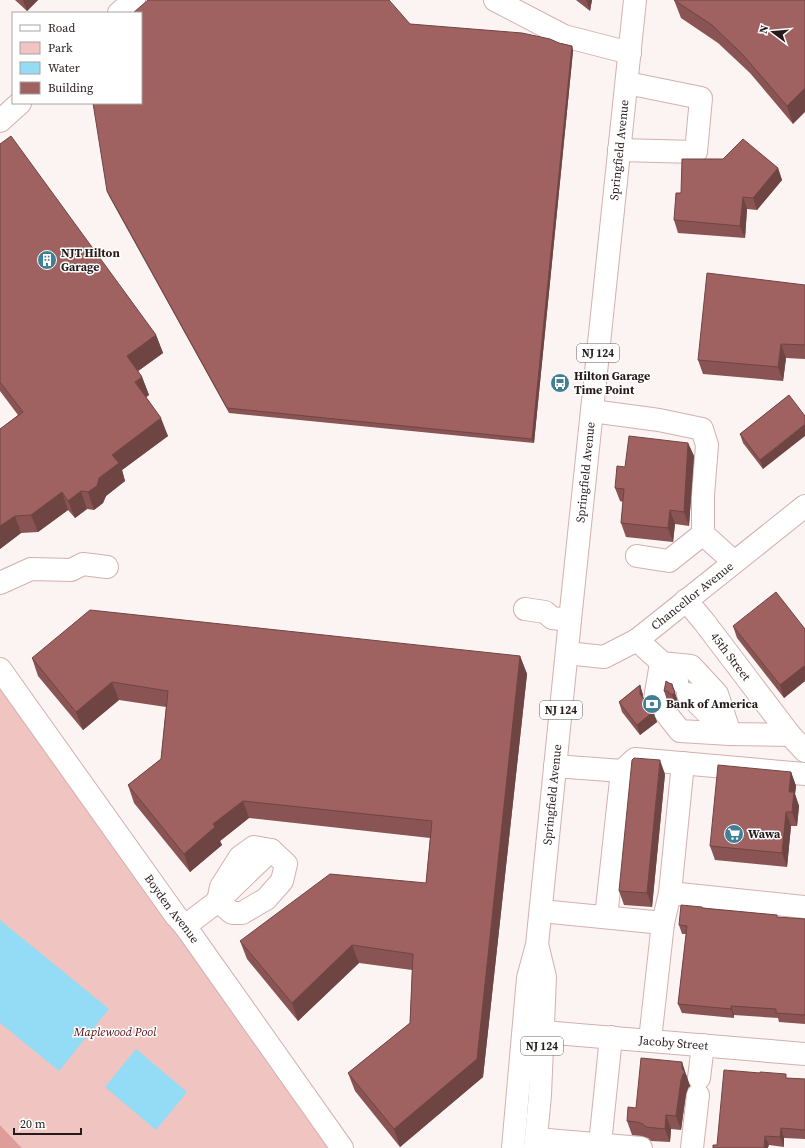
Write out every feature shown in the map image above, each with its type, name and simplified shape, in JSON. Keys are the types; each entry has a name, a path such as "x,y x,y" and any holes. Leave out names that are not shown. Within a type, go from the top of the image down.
{"main road":[{"path":"120,12 134,0"},
{"path":"495,0 564,36 630,53"},
{"name":"Springfield Avenue","path":"513,1148 528,978 537,945 541,911 566,653 561,619 592,411 635,0"},
{"path":"619,150 696,152 701,98 627,83"},
{"path":"0,121 19,104"},
{"path":"592,411 659,420 702,429 707,445 703,495 703,534 734,562"},
{"name":"Chancellor Avenue","path":"566,653 604,657 636,640 805,506"},
{"path":"637,556 669,561 703,534"},
{"path":"0,583 31,569 72,570 84,564 106,574"},
{"name":"45th Street","path":"686,600 705,622 790,735 805,752"},
{"path":"524,616 543,624 561,619"},
{"path":"636,640 661,663 682,688 730,734"},
{"path":"661,663 660,706 680,731 790,735"},
{"path":"661,663 691,666 717,694 730,734"},
{"name":"Boyden Avenue","path":"0,669 176,916 185,926 342,1148"},
{"path":"606,917 622,771 635,759 805,774"},
{"path":"650,1040 663,923 670,893 683,763"},
{"path":"555,766 622,771"},
{"path":"185,926 218,901 221,887 240,857 254,847 271,850 286,864 282,881 266,899 242,913 232,914 218,901"},
{"path":"670,893 805,907"},
{"path":"541,911 663,923"},
{"name":"Springfield Avenue","path":"535,1144 540,1095 545,977 537,945"},
{"name":"Jacoby Street","path":"543,1032 805,1054"},
{"path":"600,1144 611,1037"},
{"path":"692,1148 703,1045"},
{"path":"498,1148 505,1139 512,1122 518,1094"},
{"path":"535,1144 600,1144 641,1148"}],"green space":[{"name":"Maplewood Pool","path":"0,682 344,1148 22,1148 0,1125"}],"shaded area":[{"path":"0,1125 22,1148 0,1148"}],"water":[{"path":"0,920 109,1009 59,1071 0,1023"},
{"path":"136,1049 187,1092 156,1130 105,1087"}],"building":[{"path":"148,0 389,0 410,24 522,33 550,39 572,46 532,439 227,408 107,191 93,104 142,104 142,12 134,12"},
{"path":"674,0 805,0 805,88 787,106 743,55 712,25"},
{"name":"NJT Hilton Garage","path":"11,136 156,335 127,356 142,377 135,382 161,418 112,455 119,463 99,478 97,486 88,492 81,491 68,501 62,492 31,515 15,516 0,526 0,429 23,412 0,382 0,144"},
{"path":"743,139 778,168 753,198 743,197 740,226 674,220 676,193 681,193 682,159 723,159"},
{"path":"707,273 805,285 805,345 781,344 778,367 698,360"},
{"path":"789,395 805,416 805,424 760,460 740,434"},
{"path":"629,436 688,443 684,512 670,510 668,528 621,523 624,489 615,488 617,466 625,467"},
{"path":"776,592 805,629 805,668 804,666 780,685 733,626"},
{"path":"90,610 520,656 477,1059 394,1129 348,1073 410,1023 413,954 352,945 292,1003 240,941 330,874 426,883 432,821 243,801 213,824 215,827 184,854 128,785 161,759 168,691 112,682 76,712 32,658"},
{"path":"666,681 672,684 675,692 672,695 667,691 664,691"},
{"path":"640,685 640,694 649,702 653,712 637,725 619,702"},
{"path":"634,758 660,760 647,893 619,891 632,760"},
{"path":"718,765 791,772 789,792 794,792 792,812 786,812 782,853 710,846"},
{"path":"681,905 805,919 805,1015 776,1013 776,1009 731,1006 731,1009 678,1004 687,926 679,925"},
{"path":"641,1058 682,1062 682,1069 685,1072 681,1080 676,1116 666,1115 665,1129 646,1127 637,1122 627,1121 628,1107 636,1108"},
{"path":"724,1070 786,1074 786,1078 805,1079 805,1130 781,1128 780,1137 765,1136 764,1148 713,1148 713,1145 717,1145"}],"place":[{"name":"NJT Hilton Garage","path":"47,260"},
{"name":"Hilton Garage Time Point","path":"560,383"},
{"name":"Bank of America","path":"652,704"},
{"name":"Wawa","path":"734,834"}]}
